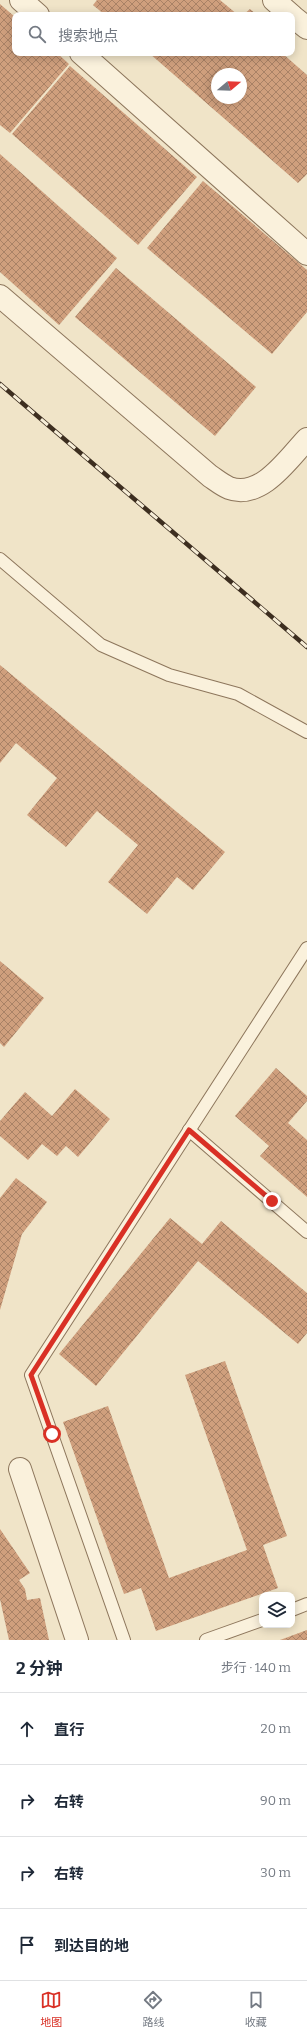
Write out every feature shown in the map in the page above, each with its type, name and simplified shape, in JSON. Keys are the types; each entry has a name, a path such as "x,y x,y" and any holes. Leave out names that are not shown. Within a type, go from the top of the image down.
{"street":[{"path":"21,0 35,12"},
{"path":"274,0 288,12"},
{"path":"295,18 307,28"},
{"path":"84,56 307,254"},
{"path":"0,296 210,476 230,488 249,489 270,479 307,440"},
{"path":"20,1469 78,1640"}],"lane":[{"path":"0,559 101,645 169,675 238,694 307,732"},
{"path":"124,1640 31,1375 307,948"},
{"path":"189,1130 307,1232"},
{"path":"295,1609 307,1604"},
{"path":"206,1640 259,1621"}],"building":[{"path":"97,0 220,0 234,12 101,12 93,5"},
{"path":"0,4 12,14 12,56 60,56 69,64 10,133 0,125"},
{"path":"250,9 254,12 246,12"},
{"path":"152,56 285,56 307,75 307,174 298,183"},
{"path":"70,66 197,177 138,245 12,134"},
{"path":"0,154 117,258 59,325 0,272"},
{"path":"203,181 307,270 307,312 272,354 147,248"},
{"path":"116,268 256,387 215,436 75,317"},
{"path":"0,665 225,852 193,890 177,877 147,914 108,882 138,845 97,811 66,847 27,815 57,778 16,743 0,763"},
{"path":"0,961 44,998 4,1047 0,1043"},
{"path":"276,1068 307,1096 307,1101 288,1123 307,1140 307,1197 260,1156 269,1146 235,1116"},
{"path":"75,1089 110,1119 78,1157 66,1146 57,1156 42,1144 28,1160 0,1136 0,1121 25,1092 52,1116"},
{"path":"16,1178 47,1202 22,1234 0,1310 0,1198"},
{"path":"170,1218 202,1244 221,1221 307,1293 307,1333 298,1344 198,1261 96,1386 59,1354"},
{"path":"225,1361 287,1536 263,1545 278,1588 267,1592 259,1592 259,1595 156,1631 141,1588 124,1594 63,1422 108,1406 169,1578 247,1550 185,1375"},
{"path":"0,1529 30,1573 19,1580 25,1589 27,1600 40,1598 49,1640 9,1640 0,1599"},
{"path":"307,1630 307,1640 280,1640"}],"railway":[{"path":"0,384 307,647"}],"route":[{"path":"52,1434 31,1375 189,1130 272,1201"}]}
